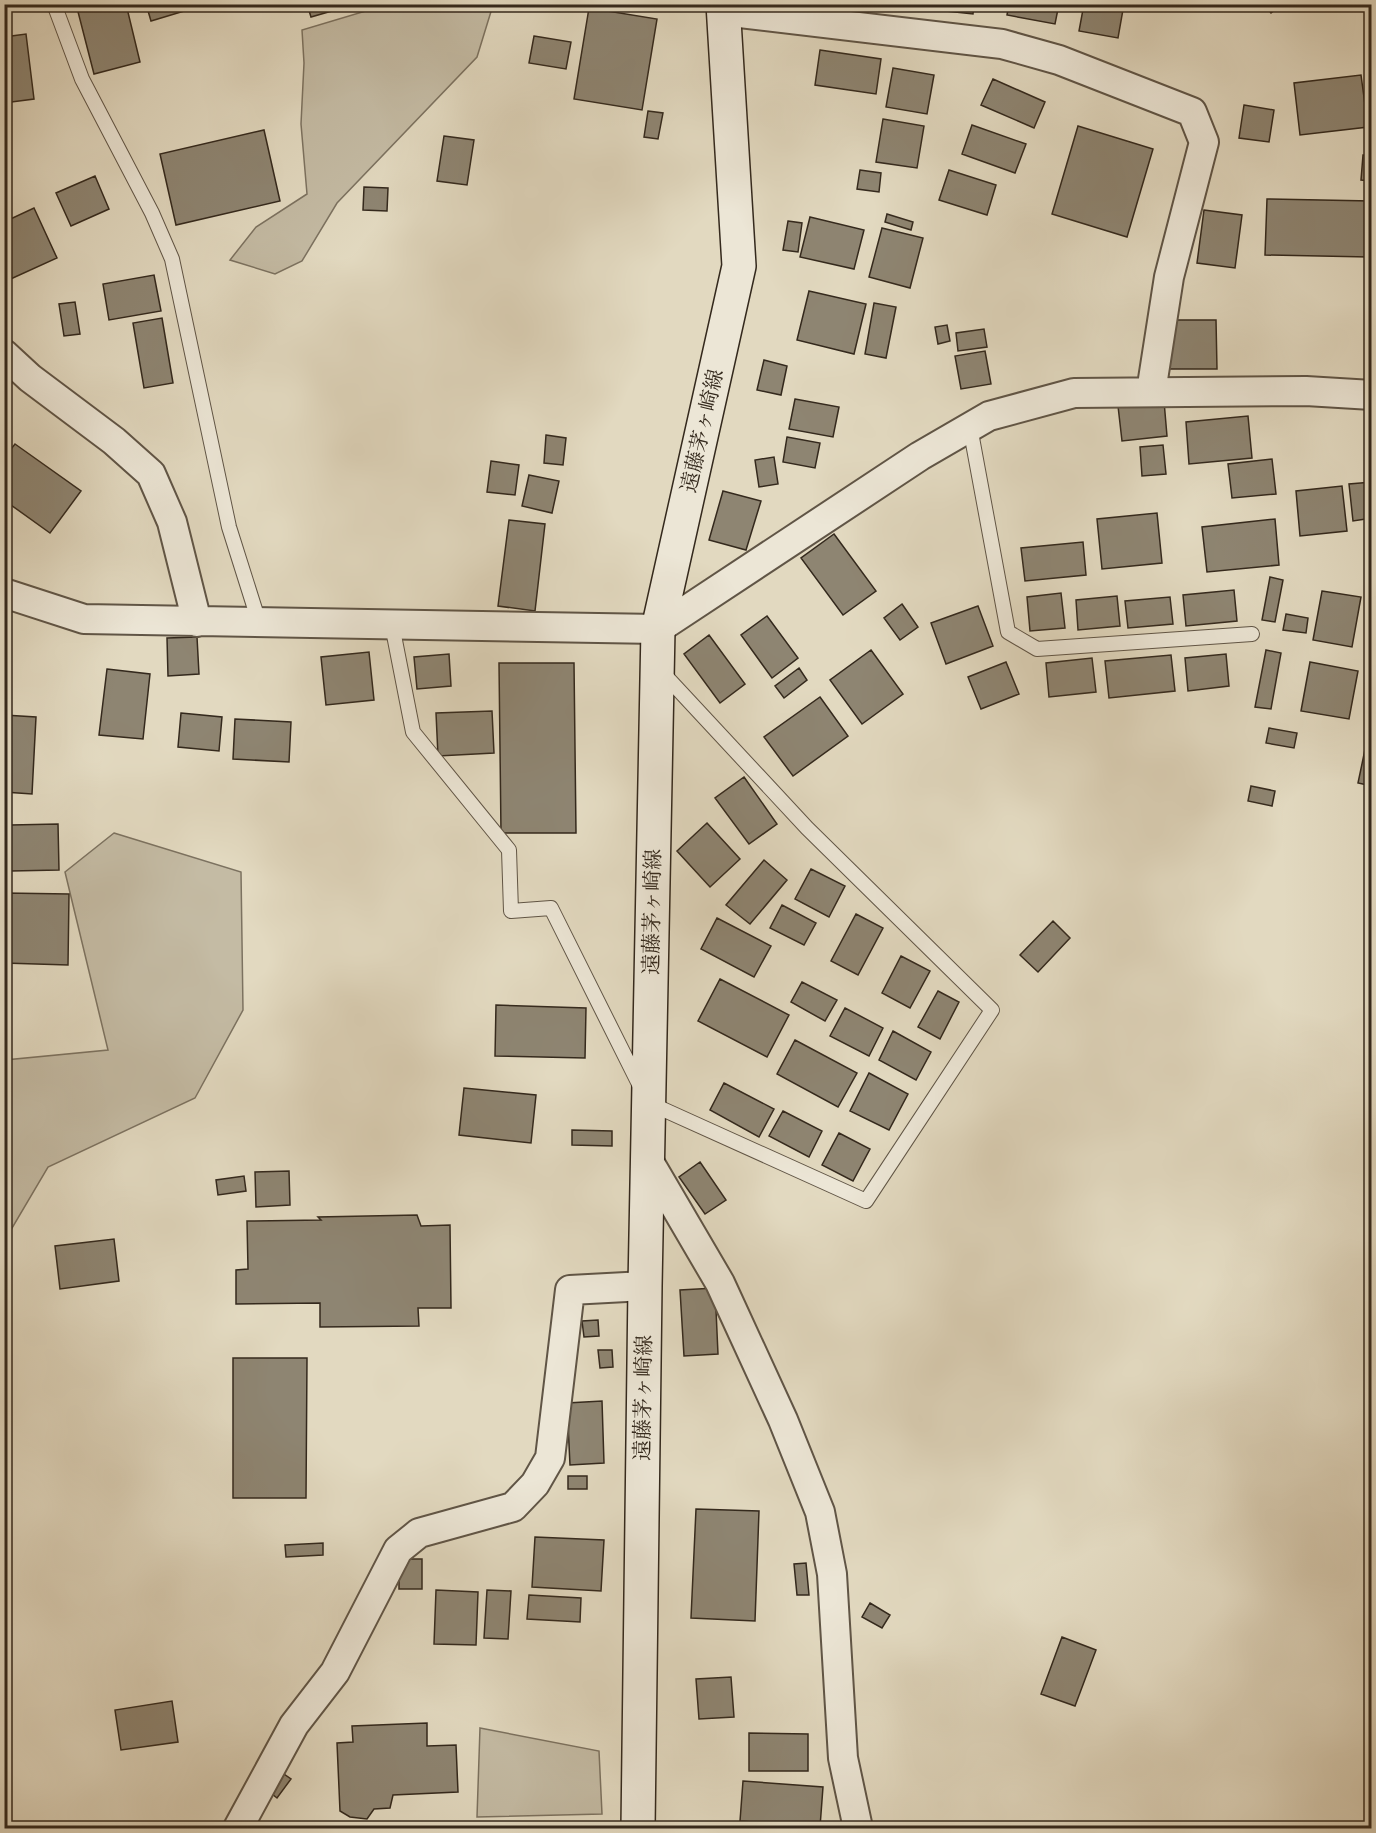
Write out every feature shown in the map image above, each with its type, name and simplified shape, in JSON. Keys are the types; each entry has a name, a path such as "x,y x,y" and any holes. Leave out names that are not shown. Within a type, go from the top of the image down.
{"main road":[{"name":"遠藤茅ヶ崎線","path":"638,1828 645,1286 658,629 739,266 723,8"}],"street":[{"path":"723,8 1002,44 1059,60 1192,112 1204,142 1169,277 1151,392"},
{"path":"4,354 30,378 114,441 151,474 172,522 197,622"},
{"path":"4,593 84,619 658,629 920,456 989,416 1074,393 1306,391 1371,395"},
{"path":"648,1160 720,1283 783,1420 820,1512 832,1574 843,1758 858,1828"},
{"path":"238,1828 294,1725 335,1672 398,1550 419,1533 513,1507 535,1484 550,1458 570,1290 645,1286"}],"lane":[{"path":"54,4 82,79 152,213 172,259 229,526 259,622"},
{"path":"970,427 1008,632 1037,649 1252,634"},
{"path":"392,625 413,732 509,850 511,911 550,908 649,1104 866,1201 992,1010 807,828 658,667"}],"shaded area":[{"path":"389,4 493,5 477,57 337,203 302,261 275,274 230,260 256,227 307,194 301,124 304,63 302,30"},
{"path":"114,833 241,872 243,1010 195,1098 48,1167 5,1240 5,1060 108,1050 65,872"},
{"path":"480,1728 599,1751 602,1814 477,1817"}],"building":[{"path":"76,4 126,4 140,62 94,74"},
{"path":"146,4 201,4 201,6 151,21"},
{"path":"307,4 356,4 311,17"},
{"path":"918,4 974,4 973,14 918,8"},
{"path":"1009,4 1059,4 1055,24 1007,15"},
{"path":"1084,4 1124,4 1118,38 1079,31"},
{"path":"1264,4 1282,4 1271,13"},
{"path":"589,8 657,19 642,110 574,99"},
{"path":"26,34 34,99 4,103 4,37"},
{"path":"534,36 571,42 566,69 529,63"},
{"path":"820,50 881,59 876,94 815,85"},
{"path":"893,68 934,75 927,114 886,107"},
{"path":"1361,75 1368,127 1300,135 1294,83"},
{"path":"993,79 1045,102 1034,128 981,105"},
{"path":"1244,105 1274,110 1269,142 1239,138"},
{"path":"648,111 663,113 658,139 644,137"},
{"path":"883,119 924,126 917,168 876,162"},
{"path":"972,125 1026,144 1015,173 962,154"},
{"path":"1078,126 1153,149 1127,237 1052,214"},
{"path":"264,130 280,201 176,225 160,154"},
{"path":"444,136 474,140 467,185 437,181"},
{"path":"1363,155 1372,156 1372,181 1361,180"},
{"path":"860,170 881,173 879,192 857,189"},
{"path":"949,170 996,185 987,215 939,200"},
{"path":"95,176 109,209 71,226 56,193"},
{"path":"364,187 388,188 387,211 363,210"},
{"path":"1267,199 1371,201 1369,257 1265,255"},
{"path":"34,208 57,258 4,282 4,222"},
{"path":"1204,210 1242,215 1235,268 1197,263"},
{"path":"887,214 913,222 911,230 885,222"},
{"path":"810,217 864,230 854,269 800,257"},
{"path":"788,221 802,223 798,252 783,250"},
{"path":"882,228 923,238 910,288 869,277"},
{"path":"154,275 161,311 109,320 103,284"},
{"path":"809,291 866,304 854,354 797,340"},
{"path":"75,302 80,334 64,336 59,304"},
{"path":"874,303 896,307 886,358 865,354"},
{"path":"162,318 173,383 144,388 133,323"},
{"path":"1169,320 1216,320 1217,369 1169,369"},
{"path":"947,325 950,341 938,344 935,327"},
{"path":"984,329 987,347 958,351 956,333"},
{"path":"985,351 991,384 961,389 955,356"},
{"path":"764,360 787,366 781,395 757,390"},
{"path":"795,399 839,407 833,437 789,429"},
{"path":"1164,401 1167,436 1122,441 1118,406"},
{"path":"1248,416 1252,458 1189,464 1186,422"},
{"path":"546,435 566,438 563,465 544,463"},
{"path":"787,437 820,443 815,468 783,462"},
{"path":"15,444 81,491 50,533 4,500 4,458"},
{"path":"1163,445 1166,474 1142,476 1140,447"},
{"path":"774,457 778,484 759,487 755,460"},
{"path":"1272,459 1276,494 1232,498 1228,464"},
{"path":"491,461 519,465 515,495 487,492"},
{"path":"529,475 559,481 552,513 522,506"},
{"path":"1372,482 1372,518 1353,521 1349,484"},
{"path":"1342,486 1347,531 1300,536 1296,491"},
{"path":"723,491 761,501 746,550 709,540"},
{"path":"1157,513 1162,563 1102,569 1097,519"},
{"path":"1275,519 1279,565 1207,572 1202,527"},
{"path":"509,520 545,524 535,611 498,606"},
{"path":"834,534 876,591 843,615 801,558"},
{"path":"1083,542 1086,575 1025,581 1021,548"},
{"path":"1270,577 1283,580 1275,622 1262,620"},
{"path":"1234,590 1237,621 1186,626 1183,595"},
{"path":"1322,591 1361,597 1352,647 1313,640"},
{"path":"1061,593 1065,628 1030,631 1027,597"},
{"path":"1117,596 1120,626 1078,630 1076,600"},
{"path":"1170,597 1173,624 1128,628 1125,601"},
{"path":"902,604 918,627 900,640 884,618"},
{"path":"978,606 993,646 946,664 931,623"},
{"path":"1286,614 1308,618 1306,633 1283,630"},
{"path":"767,616 798,658 772,678 741,635"},
{"path":"709,635 745,684 720,703 684,654"},
{"path":"197,637 199,674 168,676 167,638"},
{"path":"871,650 903,694 862,724 830,680"},
{"path":"1266,650 1281,653 1271,709 1255,707"},
{"path":"369,652 374,700 326,705 321,657"},
{"path":"449,654 451,686 417,689 414,657"},
{"path":"1226,654 1229,686 1188,691 1185,658"},
{"path":"1171,655 1175,691 1109,698 1105,661"},
{"path":"1092,658 1096,692 1049,697 1046,663"},
{"path":"1006,662 1019,694 981,709 968,677"},
{"path":"1310,662 1358,671 1349,719 1301,711"},
{"path":"499,663 574,663 576,833 501,833"},
{"path":"799,668 807,680 784,698 775,686"},
{"path":"107,669 150,674 143,739 99,735"},
{"path":"820,697 848,736 793,776 764,737"},
{"path":"492,711 494,753 438,756 436,713"},
{"path":"181,713 222,717 219,751 178,747"},
{"path":"4,715 36,717 32,794 4,792"},
{"path":"235,719 291,722 289,762 233,759"},
{"path":"1269,728 1297,733 1294,748 1266,743"},
{"path":"1367,740 1372,741 1372,786 1358,783"},
{"path":"744,777 777,824 749,844 715,798"},
{"path":"1251,786 1275,791 1272,806 1248,801"},
{"path":"707,823 740,859 710,887 677,851"},
{"path":"58,824 59,870 11,871 11,825"},
{"path":"764,860 787,880 750,924 726,905"},
{"path":"811,869 845,886 829,917 795,899"},
{"path":"4,893 69,894 68,965 4,963"},
{"path":"782,905 816,923 804,945 770,928"},
{"path":"856,914 883,928 858,975 831,961"},
{"path":"717,918 771,946 754,977 701,949"},
{"path":"1053,921 1070,938 1038,972 1020,955"},
{"path":"901,956 930,971 910,1008 882,993"},
{"path":"720,979 789,1015 767,1057 698,1021"},
{"path":"802,982 837,1000 825,1021 791,1002"},
{"path":"938,991 959,1002 940,1039 918,1027"},
{"path":"496,1005 586,1008 585,1058 495,1056"},
{"path":"845,1008 883,1028 869,1056 830,1036"},
{"path":"893,1031 931,1052 916,1080 879,1060"},
{"path":"795,1040 857,1073 838,1107 777,1074"},
{"path":"869,1073 908,1094 889,1130 850,1111"},
{"path":"724,1083 774,1109 759,1137 710,1110"},
{"path":"464,1088 536,1095 531,1143 459,1135"},
{"path":"783,1111 822,1131 809,1157 769,1136"},
{"path":"572,1130 612,1131 612,1146 572,1145"},
{"path":"839,1133 870,1149 853,1181 822,1165"},
{"path":"700,1162 726,1200 705,1214 679,1177"},
{"path":"289,1171 290,1205 256,1207 255,1172"},
{"path":"244,1176 246,1191 218,1195 216,1180"},
{"path":"417,1215 421,1226 450,1225 451,1308 418,1308 419,1326 320,1327 320,1303 236,1304 236,1270 248,1269 247,1221"},
{"path":"114,1239 119,1281 60,1289 55,1246"},
{"path":"715,1288 718,1354 684,1356 680,1290"},
{"path":"598,1320 599,1336 584,1337 582,1321"},
{"path":"598,1350 612,1350 613,1367 600,1368"},
{"path":"233,1358 307,1358 306,1498 233,1498"},
{"path":"602,1401 604,1463 570,1465 567,1403"},
{"path":"568,1476 587,1476 587,1489 568,1489"},
{"path":"696,1509 759,1511 755,1621 691,1618"},
{"path":"535,1537 604,1540 601,1591 532,1587"},
{"path":"323,1543 323,1555 286,1557 285,1545"},
{"path":"399,1559 422,1559 422,1589 399,1589"},
{"path":"806,1563 809,1595 797,1595 794,1564"},
{"path":"436,1590 478,1592 476,1645 434,1644"},
{"path":"487,1590 511,1591 508,1639 484,1638"},
{"path":"529,1595 581,1598 580,1622 527,1619"},
{"path":"870,1603 890,1615 882,1628 862,1617"},
{"path":"1062,1637 1096,1650 1075,1706 1041,1694"},
{"path":"731,1677 734,1717 699,1719 696,1679"},
{"path":"172,1701 178,1742 121,1750 115,1710"},
{"path":"427,1723 427,1746 456,1745 458,1792 393,1795 390,1808 374,1809 367,1819 350,1817 340,1811 337,1743 353,1742 352,1726"},
{"path":"749,1733 808,1734 808,1771 749,1771"},
{"path":"281,1772 291,1779 277,1798 267,1790"},
{"path":"743,1781 823,1787 820,1827 740,1821"}]}
